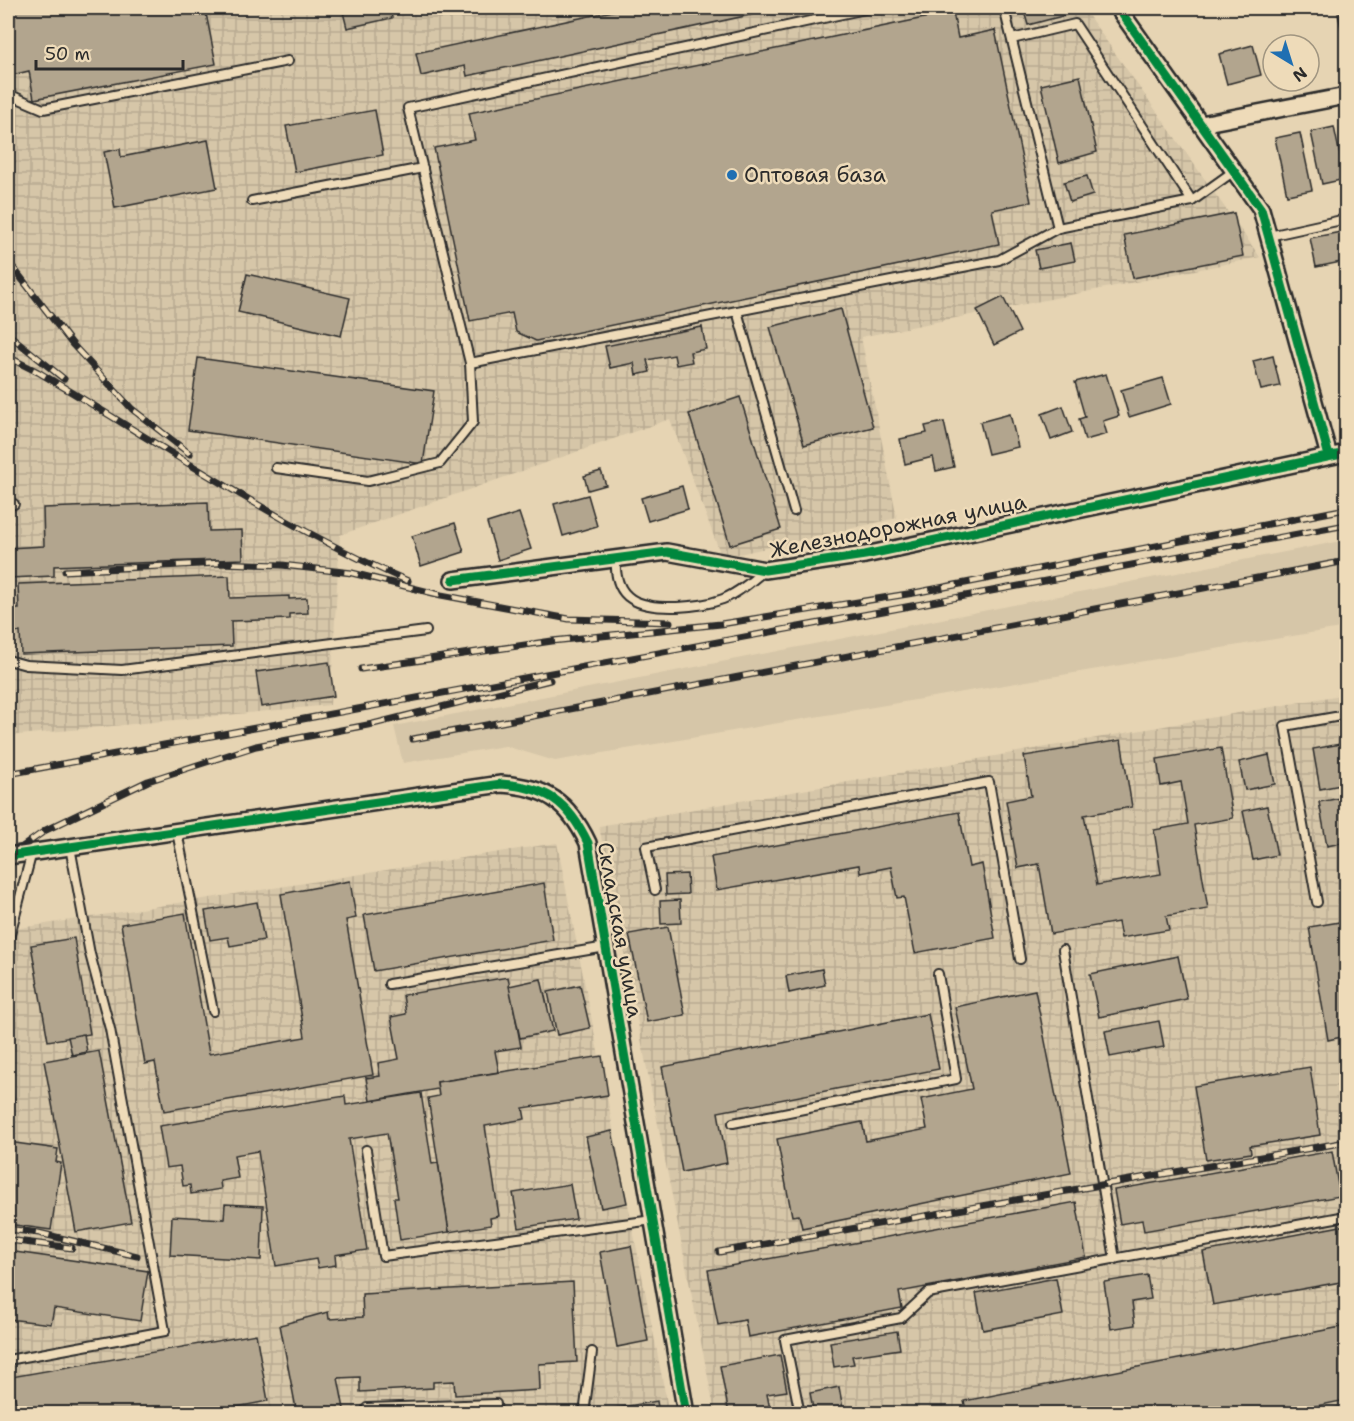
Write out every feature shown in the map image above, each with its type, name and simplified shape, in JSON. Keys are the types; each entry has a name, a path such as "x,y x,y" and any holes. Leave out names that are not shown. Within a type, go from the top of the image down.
{"street":[{"path":"1118,8 1261,209 1329,456"},
{"path":"1201,124 1347,96"},
{"name":"Железнодорожная улица","path":"453,580 667,552 765,570 866,555 1347,453"},
{"name":"Складская улица","path":"8,856 501,784 523,785 542,792 564,805 578,821 588,843 686,1413"}],"lane":[{"path":"276,468 369,481 440,463 473,422 470,363 408,108 870,8"},
{"path":"1004,8 1058,228"},
{"path":"1012,39 1076,24 1192,201"},
{"path":"8,94 43,109 288,61"},
{"path":"252,201 423,168"},
{"path":"470,363 999,260 1058,228 1192,201 1234,171"},
{"path":"1269,236 1347,219"},
{"path":"737,311 794,512"},
{"path":"616,558 615,572 621,590 634,602 654,608 702,606 725,599 765,570"},
{"path":"8,660 26,665 122,670 426,631"},
{"path":"1317,902 1285,726 1347,715"},
{"path":"655,890 646,847 989,782 1020,958"},
{"path":"177,832 213,1011"},
{"path":"8,1360 165,1331 110,1029 90,954 70,847"},
{"path":"8,942 32,852"},
{"path":"389,984 606,947"},
{"path":"1063,950 1115,1259"},
{"path":"733,1123 956,1079 938,974"},
{"path":"366,1150 383,1256 653,1220"},
{"path":"800,1413 785,1340 901,1318 928,1293 1347,1216"},
{"path":"584,1413 592,1352"},
{"path":"367,1408 496,1404 497,1413"},
{"path":"1333,1413 1347,1411"}],"shaded area":[{"path":"8,8 1083,8 1260,257 861,337 897,518 722,558 670,419 340,535 330,705 8,736"},
{"path":"1346,540 1346,627 555,761 505,746 403,763 394,726"},
{"path":"1346,694 1346,1413 715,1413 599,826"},
{"path":"557,843 669,1413 8,1414 8,930"}],"building":[{"path":"8,8 205,8 216,64 34,99 29,71 8,76"},
{"path":"342,8 390,8 392,18 347,28"},
{"path":"627,8 782,8 467,76 465,66 421,76 416,53"},
{"path":"1023,8 1064,8 1066,15 1028,25"},
{"name":"Оптовая база","path":"953,12 958,38 995,30 1031,202 992,210 999,244 536,341 516,332 512,313 470,321 434,148 475,140 469,113"},
{"path":"1346,12 1346,50 1338,14"},
{"path":"1253,45 1261,75 1227,84 1219,54"},
{"path":"1080,76 1097,152 1059,163 1041,85"},
{"path":"375,110 383,155 295,172 286,126"},
{"path":"1334,127 1345,179 1322,184 1311,132"},
{"path":"1300,133 1312,190 1287,195 1275,138"},
{"path":"208,140 217,188 115,208 104,152 120,149 121,157"},
{"path":"1087,176 1093,195 1070,202 1064,182"},
{"path":"1234,213 1243,256 1133,278 1124,235"},
{"path":"1346,231 1346,261 1316,267 1310,238"},
{"path":"1071,243 1075,261 1039,268 1035,250"},
{"path":"247,274 350,298 341,336 238,312"},
{"path":"1003,297 1020,332 994,345 977,310"},
{"path":"841,309 873,427 804,445 770,327"},
{"path":"702,327 706,349 690,352 692,362 676,365 674,355 647,360 650,372 636,375 634,363 610,368 605,346"},
{"path":"1273,356 1280,386 1261,390 1253,361"},
{"path":"198,358 434,391 423,464 188,430"},
{"path":"1106,374 1119,416 1103,421 1107,434 1085,440 1079,419 1085,417 1075,382"},
{"path":"1163,378 1171,404 1129,417 1121,390"},
{"path":"740,397 781,529 730,545 689,414"},
{"path":"1063,406 1072,432 1051,440 1042,414"},
{"path":"1010,414 1018,447 988,454 980,422"},
{"path":"944,422 954,467 936,471 933,457 905,464 900,439 927,433 925,426"},
{"path":"601,471 606,485 588,490 584,476"},
{"path":"682,486 688,509 648,521 641,498"},
{"path":"588,495 597,526 563,536 554,504"},
{"path":"208,502 209,531 242,530 243,559 54,566 54,576 9,578 8,548 44,546 43,508"},
{"path":"519,513 531,549 498,560 487,523"},
{"path":"455,523 464,552 421,566 412,536"},
{"path":"229,576 230,598 289,596 289,599 307,598 308,613 289,614 289,619 231,621 232,646 21,654 20,632 8,633 8,609 19,609 18,584"},
{"path":"329,662 334,696 261,707 256,672"},
{"path":"1121,740 1132,807 1084,815 1097,885 1161,874 1154,830 1188,824 1181,782 1161,786 1157,759 1221,748 1233,818 1194,825 1208,909 1166,916 1169,930 1121,938 1118,922 1051,934 1039,864 1018,868 1006,801 1031,796 1024,756"},
{"path":"1346,743 1346,784 1320,789 1313,749"},
{"path":"1269,755 1275,784 1245,790 1239,762"},
{"path":"1346,797 1346,842 1327,846 1319,802"},
{"path":"1267,806 1277,855 1253,860 1243,811"},
{"path":"959,812 969,867 982,864 995,938 915,953 904,897 897,898 891,867 860,873 859,865 717,890 711,857"},
{"path":"687,874 688,894 666,895 665,875"},
{"path":"350,881 356,918 346,920 373,1075 164,1111 155,1062 145,1064 121,924 185,913 209,1054 305,1037 281,894"},
{"path":"544,883 553,940 374,971 364,915"},
{"path":"680,900 681,923 661,924 660,901"},
{"path":"257,902 264,940 230,946 228,937 210,940 205,911"},
{"path":"1346,921 1346,1036 1328,1040 1309,927"},
{"path":"668,927 685,1015 647,1022 629,934"},
{"path":"74,938 90,1034 48,1041 31,945"},
{"path":"1178,956 1187,999 1099,1017 1090,974"},
{"path":"822,969 825,985 789,993 786,976"},
{"path":"508,977 521,1047 495,1051 499,1072 437,1082 438,1089 370,1101 366,1078 380,1076 378,1063 399,1059 391,1017 406,1014 403,995"},
{"path":"541,979 553,1031 520,1038 509,986"},
{"path":"580,985 590,1028 557,1035 548,992"},
{"path":"1035,990 1071,1173 802,1228 799,1215 792,1216 777,1139 862,1122 866,1141 927,1129 921,1099 972,1089 955,1007"},
{"path":"928,1014 939,1069 718,1112 727,1163 682,1172 662,1067"},
{"path":"1159,1021 1164,1047 1110,1057 1105,1031"},
{"path":"84,1034 87,1052 72,1055 68,1037"},
{"path":"99,1051 131,1222 76,1232 44,1061"},
{"path":"602,1056 608,1095 523,1108 525,1119 485,1126 499,1216 490,1218 491,1225 449,1232 428,1098 439,1096 437,1082"},
{"path":"8,1065 14,1102 8,1103"},
{"path":"1310,1067 1320,1135 1250,1146 1251,1153 1206,1160 1194,1086"},
{"path":"421,1093 432,1164 438,1163 449,1232 400,1240 394,1198 398,1198 387,1133 349,1139 367,1250 335,1255 336,1265 318,1268 316,1259 276,1266 258,1151 234,1155 238,1178 220,1181 221,1189 191,1194 190,1185 183,1186 180,1166 166,1168 159,1126 345,1096 346,1105"},
{"path":"612,1131 627,1203 601,1208 586,1137"},
{"path":"8,1142 58,1149 56,1162 61,1163 51,1230 8,1224"},
{"path":"1332,1151 1340,1196 1144,1231 1142,1220 1120,1224 1114,1190"},
{"path":"570,1184 576,1219 519,1228 513,1193"},
{"path":"1076,1202 1086,1257 899,1292 902,1308 748,1337 745,1320 718,1325 708,1270"},
{"path":"225,1204 263,1206 261,1260 170,1255 172,1216 224,1219"},
{"path":"1346,1225 1346,1281 1213,1305 1203,1252"},
{"path":"631,1246 648,1341 617,1347 600,1252"},
{"path":"8,1251 148,1271 140,1321 54,1308 51,1324 8,1319"},
{"path":"1147,1275 1151,1299 1132,1302 1135,1325 1111,1329 1104,1282"},
{"path":"1056,1278 1063,1315 983,1330 976,1293"},
{"path":"573,1282 577,1362 539,1364 540,1390 455,1395 454,1381 433,1382 433,1388 360,1392 360,1377 338,1378 345,1414 297,1414 280,1325 328,1312 329,1319 363,1317 362,1294"},
{"path":"1346,1326 1346,1400 1277,1414 967,1414 964,1401"},
{"path":"897,1331 900,1349 852,1356 854,1364 834,1367 830,1342"},
{"path":"256,1334 268,1401 199,1414 18,1414 11,1377"},
{"path":"780,1355 787,1391 767,1394 771,1414 729,1414 720,1366"},
{"path":"839,1387 844,1414 814,1414 810,1393"},
{"path":"657,1401 659,1414 606,1414 606,1410"}],"railway":[{"path":"8,261 73,345 132,409 190,454"},
{"path":"8,334 64,379"},
{"path":"8,357 38,372 312,535 408,581"},
{"path":"361,669 552,641 721,624 914,593 1346,509"},
{"path":"8,774 1346,525"},
{"path":"413,739 1346,561"},
{"path":"65,571 219,563 282,565 352,573 441,595 569,619 670,622"},
{"path":"8,857 46,830 148,781 256,746 373,724 550,680"},
{"path":"719,1252 1346,1142"},
{"path":"8,1229 39,1233 137,1256"},
{"path":"8,1240 72,1248"}],"cycle path":[{"path":"1118,8 1261,209 1329,456"},
{"path":"453,580 667,552 765,570 865,555 1346,453"},
{"path":"8,856 501,784 543,793 564,807 588,843 686,1414"}],"place":[{"name":"Оптовая база","path":"732,175"}]}
